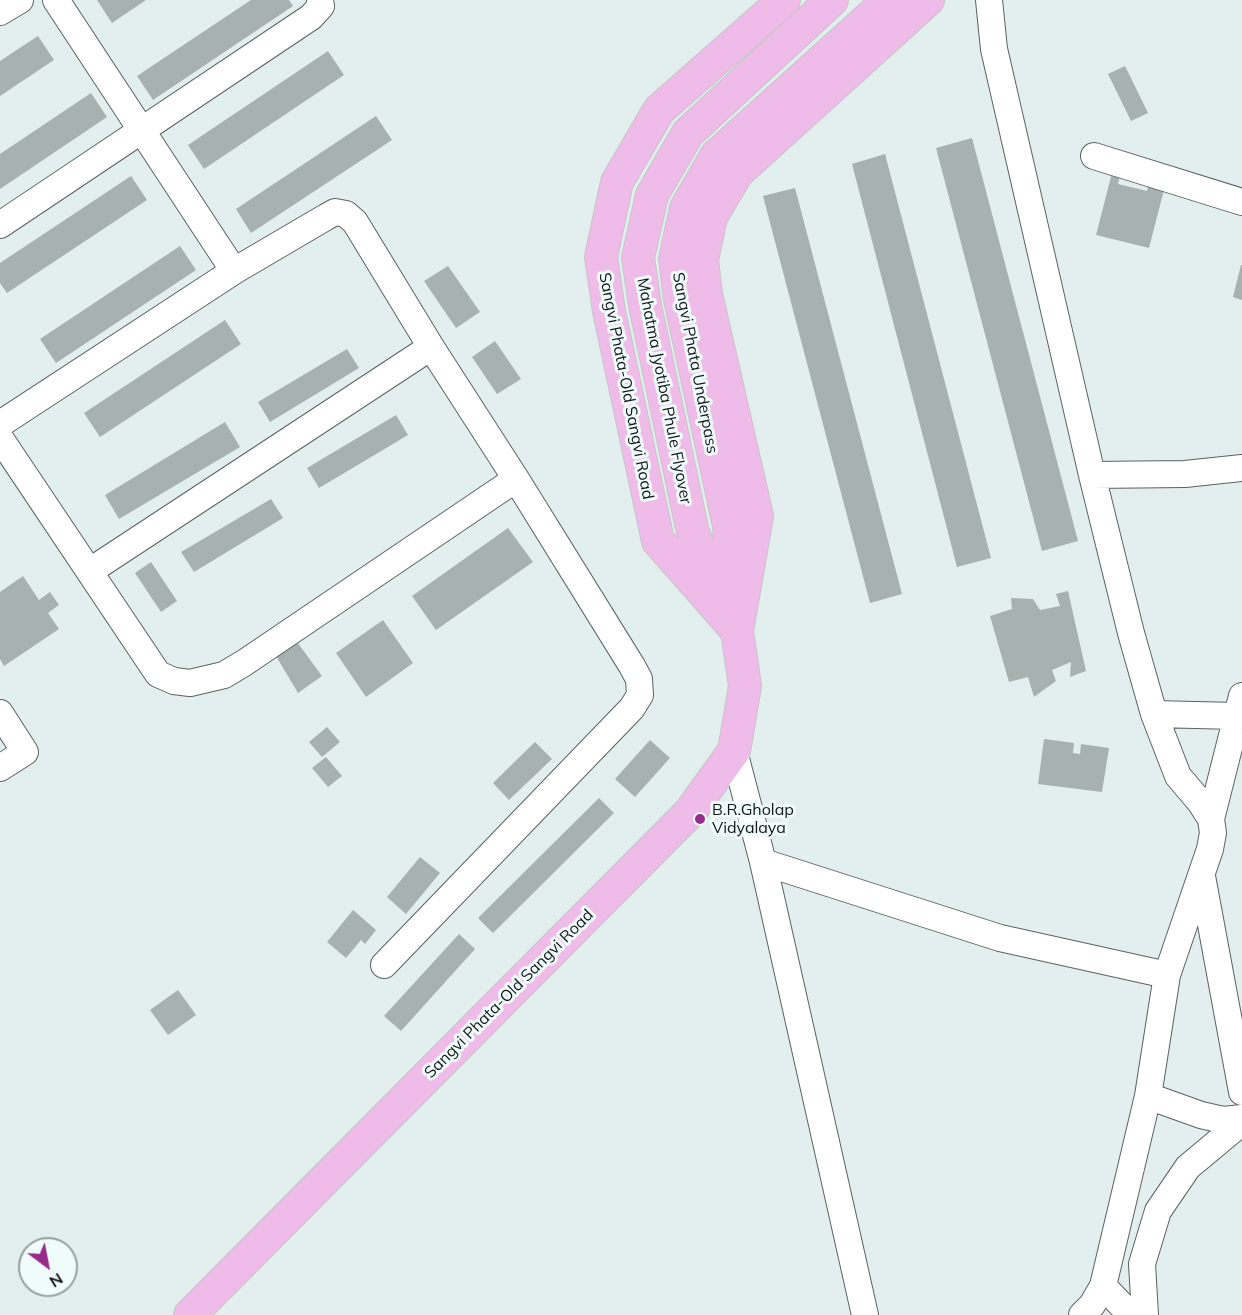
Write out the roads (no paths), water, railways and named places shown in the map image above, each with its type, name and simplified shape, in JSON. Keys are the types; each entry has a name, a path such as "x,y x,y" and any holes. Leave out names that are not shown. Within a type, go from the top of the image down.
{"main road":[{"name":"Sangvi Phata-Old Sangvi Road","path":"737,631 658,541 609,311 602,256 617,182 659,110 784,0"},
{"name":"Mahatma Jyotiba Phule Flyover","path":"737,631 693,533 645,305 638,258 652,195 688,133 832,0"},
{"name":"Sangvi Phata Underpass","path":"737,631 729,526 680,299 675,259 686,208 716,156 889,0"},
{"name":"Sangvi Phata-Old Sangvi Road","path":"190,1315 690,812 734,751 745,686 737,631 758,516 706,294 702,260 711,217 737,173 928,0"}],"lane":[{"path":"0,12 20,0"},
{"path":"56,0 234,271"},
{"path":"0,225 311,17 321,6 320,0"},
{"path":"989,0 994,49 1092,476 1131,633 1154,714 1178,776 1211,819"},
{"path":"1094,156 1242,202"},
{"path":"0,424 234,271 335,212 346,214 355,222 430,347 516,479 639,679 640,695 632,708 384,965"},
{"path":"90,571 430,347"},
{"path":"0,438 158,674 174,681 190,683 224,675 244,663 516,479"},
{"path":"1092,476 1185,474 1242,468"},
{"path":"1082,1315 1092,1305 1103,1286 1148,1095 1167,975 1213,833 1211,819 1240,706 1154,714"},
{"path":"0,713 25,752 0,768"},
{"path":"734,751 763,862 865,1315"},
{"path":"763,862 1000,938 1167,975"},
{"path":"1202,872 1242,1092"},
{"path":"1148,1095 1201,1115 1223,1120 1242,1120"},
{"path":"1145,1315 1142,1264 1158,1211 1188,1167 1242,1120"},
{"path":"1103,1286 1131,1315"}],"place":[{"name":"B.R.Gholap Vidyalaya","path":"700,819"}]}
